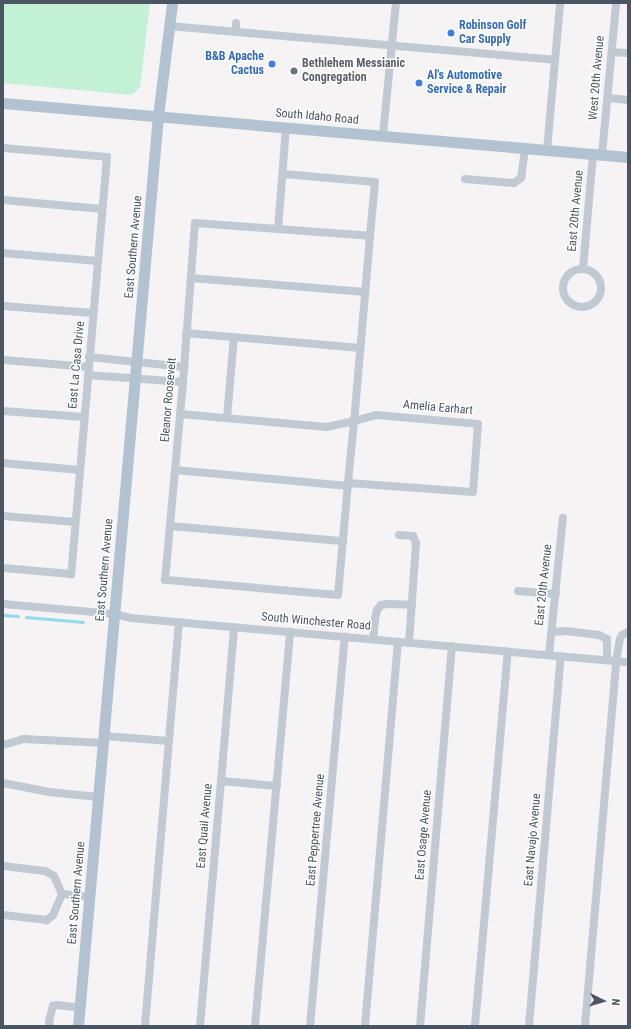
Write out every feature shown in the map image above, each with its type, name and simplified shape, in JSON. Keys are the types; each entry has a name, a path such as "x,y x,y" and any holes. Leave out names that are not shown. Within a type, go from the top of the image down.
{"main road":[{"name":"East Southern Avenue","path":"78,1026 158,116 172,3"},
{"name":"South Idaho Road","path":"3,103 628,157"}],"street":[{"path":"383,136 396,3"},
{"path":"546,150 560,3"},
{"name":"West 20th Avenue","path":"598,155 608,98 616,3"},
{"path":"169,26 236,28 392,46 555,60"},
{"path":"612,52 628,53"},
{"path":"608,98 628,100"},
{"path":"286,127 278,229 370,236"},
{"name":"East La Casa Drive","path":"3,148 106,158 70,574 3,568"},
{"path":"465,179 514,183 522,178 525,148"},
{"name":"East 20th Avenue","path":"583,269 598,155"},
{"path":"170,526 343,541 375,182 283,174"},
{"path":"3,200 102,209"},
{"name":"Eleanor Roosevelt","path":"278,229 195,223 183,382 165,580 338,595 343,541"},
{"path":"3,253 98,261"},
{"name":"East 20th Avenue","path":"583,269 595,274 599,278 602,291 596,302 585,308 572,305 568,301 563,289 567,277 571,273 583,269"},
{"path":"191,278 365,292"},
{"path":"3,306 93,313"},
{"path":"186,333 360,348"},
{"path":"227,418 234,337"},
{"path":"89,357 184,367"},
{"path":"3,360 135,378 183,382"},
{"path":"3,411 84,417"},
{"path":"180,414 326,427 354,421"},
{"name":"Amelia Earhart","path":"348,484 473,492 478,424 376,415 354,421"},
{"path":"3,463 80,470"},
{"path":"175,470 348,484"},
{"path":"3,516 75,522"},
{"name":"East 20th Avenue","path":"549,655 563,518"},
{"path":"399,535 413,536 416,543 409,642"},
{"path":"518,591 556,594"},
{"name":"South Winchester Road","path":"3,604 114,614 131,618 628,662"},
{"path":"373,639 375,619 381,605 412,605"},
{"path":"145,1026 179,622"},
{"name":"East Quail Avenue","path":"200,1026 234,627"},
{"path":"552,632 566,631 599,635 607,639 607,660"},
{"path":"255,1026 290,632"},
{"path":"584,1026 616,661 620,639 622,635 628,632"},
{"name":"East Peppertree Avenue","path":"310,1026 345,637"},
{"path":"365,1026 398,642"},
{"name":"East Osage Avenue","path":"420,1026 452,646"},
{"path":"475,1026 508,651"},
{"name":"East Navajo Avenue","path":"529,1026 561,656"},
{"path":"3,744 24,739 169,741"},
{"path":"221,781 276,786"},
{"path":"3,783 49,792 98,797"},
{"path":"3,866 45,871 54,876 62,894 53,915 47,920 3,915"},
{"path":"62,894 90,897"},
{"path":"50,1026 49,1021 53,1006 57,1005 80,1008"}],"green space":[{"path":"3,3 150,3 140,87 132,95 3,83"}],"waterway":[{"path":"3,615 18,616"},
{"path":"26,617 83,622"}],"place":[{"name":"Robinson Golf Car Supply","path":"451,33"},
{"name":"B&B Apache Cactus","path":"272,64"},
{"name":"Bethlehem Messianic Congregation","path":"294,71"},
{"name":"Al's Automotive Service & Repair","path":"419,83"}]}
